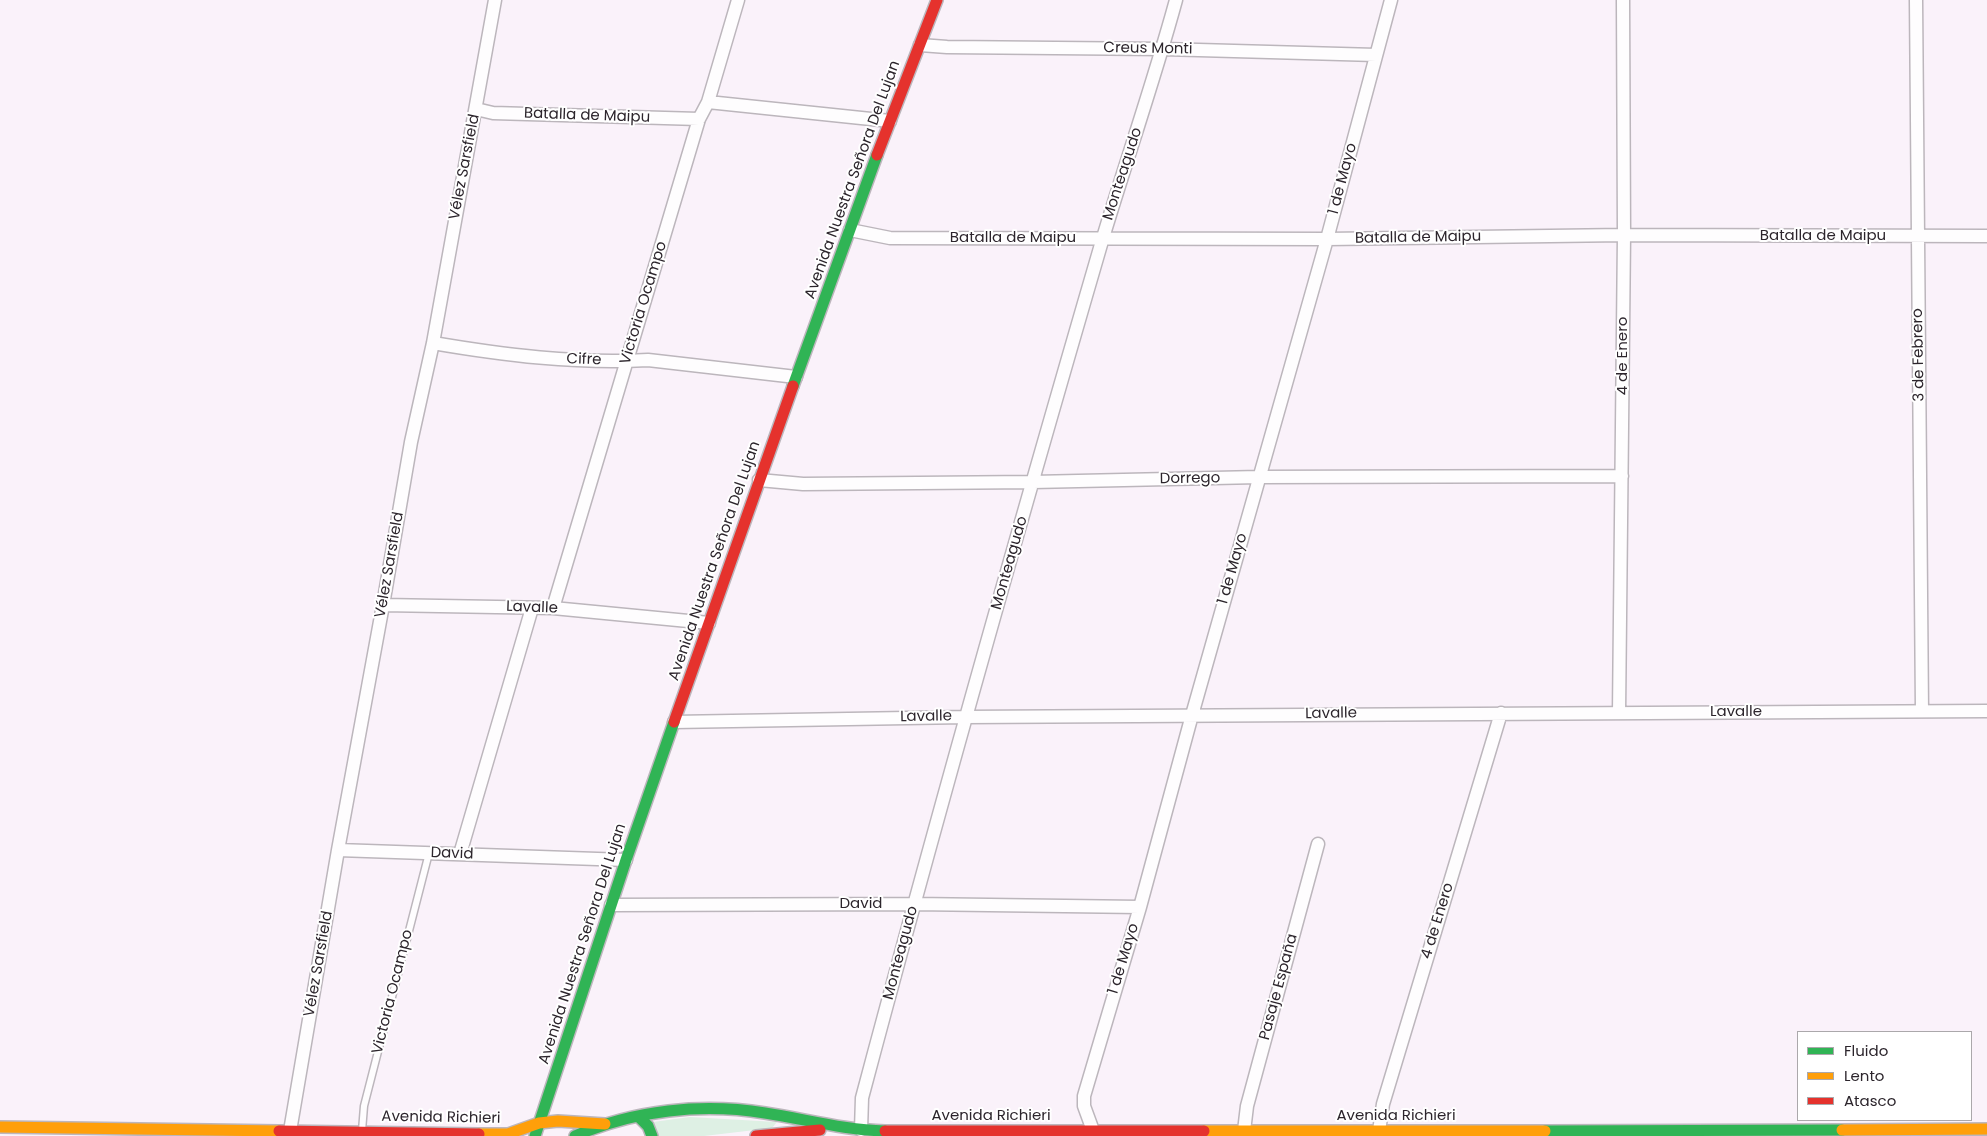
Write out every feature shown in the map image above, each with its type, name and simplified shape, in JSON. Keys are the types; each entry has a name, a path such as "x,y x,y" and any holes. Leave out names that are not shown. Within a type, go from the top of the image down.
{"street":[{"name":"Vélez Sarsfield","path":"290,1134 338,850 411,442 432,343 495,0"},
{"name":"Victoria Ocampo","path":"553,608 699,120 708,102 738,0"},
{"name":"Avenida Nuestra Señora Del Lujan","path":"535,1136 626,860 759,480 890,122 937,0"},
{"name":"Monteagudo","path":"855,1129 914,904 966,717 1103,238 1163,49 1176,0"},
{"name":"1 de Mayo","path":"1094,1134 1084,1106 1084,1096 1140,907 1192,715 1327,239 1391,0"},
{"name":"4 de Enero","path":"1619,713 1624,235 1623,0"},
{"name":"3 de Febrero","path":"1916,0 1922,711"},
{"name":"Creus Monti","path":"920,45 947,48 1163,49 1376,55"},
{"path":"708,102 890,122"},
{"name":"Batalla de Maipu","path":"476,109 493,113 699,120"},
{"name":"Batalla de Maipu","path":"850,230 890,238 1327,239 1624,235 1987,236"},
{"name":"Cifre","path":"432,343 486,352 542,358 648,360 796,377"},
{"name":"Dorrego","path":"759,480 803,484 1033,482 1259,477 1622,476"},
{"name":"Lavalle","path":"383,605 553,608 709,623"},
{"path":"460,854 532,608"},
{"name":"Lavalle","path":"674,722 1502,712 1987,711"},
{"name":"4 de Enero","path":"1379,1131 1383,1104 1502,712"},
{"name":"Pasaje España","path":"1244,1131 1247,1106 1318,844"},
{"name":"David","path":"338,850 626,860"},
{"name":"David","path":"611,905 914,904 1140,907"},
{"name":"Avenida Richieri","path":"0,1127 290,1134 362,1131 508,1134 539,1123 558,1121 606,1124 639,1116 721,1109 752,1111 855,1129 1094,1134 1244,1131 1760,1133 1987,1129"},
{"path":"639,1116 648,1126 652,1136"},
{"path":"576,1136 606,1124"},
{"path":"756,1136 855,1129"}],"lane":[{"name":"Victoria Ocampo","path":"362,1131 364,1106 429,853"}],"green space":[{"path":"690,1117 777,1122 772,1128 704,1136 659,1136 653,1122"}],"traffic: fast":[{"path":"793,386 877,155"},
{"path":"535,1136 626,860 674,722"},
{"path":"575,1136 621,1120 668,1111 693,1109 741,1110 840,1126 885,1131"},
{"path":"639,1117 648,1126 652,1136"},
{"path":"1545,1131 1842,1130"}],"traffic: slow":[{"path":"479,1134 508,1134 539,1123 558,1121 605,1124"},
{"path":"0,1127 279,1131"},
{"path":"1842,1130 1987,1129"},
{"path":"1204,1131 1545,1131"}],"traffic: jam":[{"path":"877,155 937,0"},
{"path":"674,722 793,386"},
{"path":"756,1136 820,1130"},
{"path":"279,1131 479,1134"},
{"path":"885,1131 1204,1131"}]}
